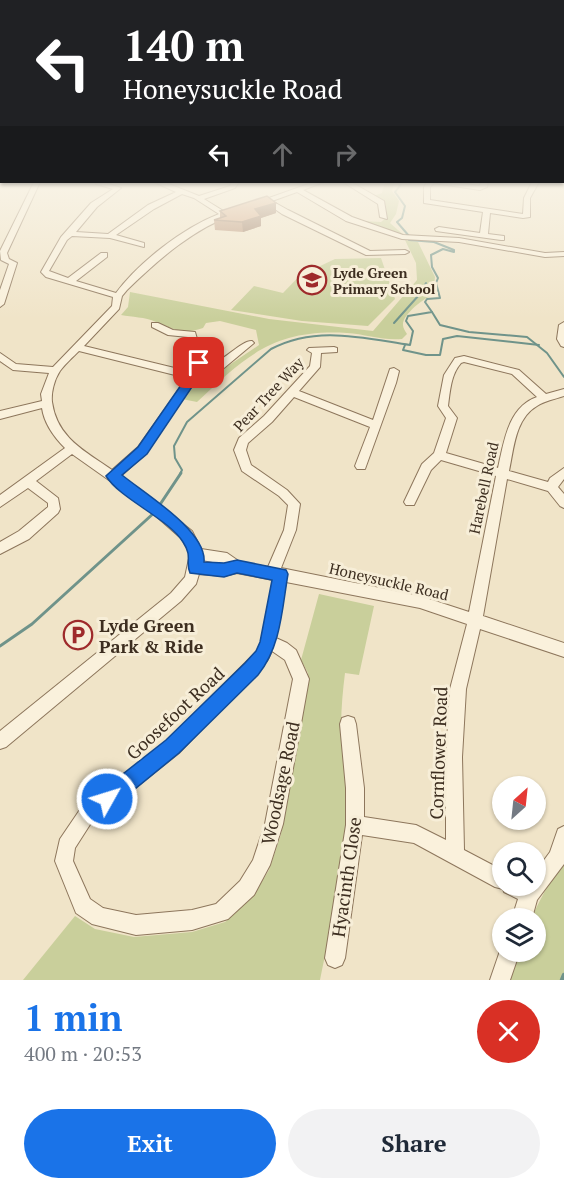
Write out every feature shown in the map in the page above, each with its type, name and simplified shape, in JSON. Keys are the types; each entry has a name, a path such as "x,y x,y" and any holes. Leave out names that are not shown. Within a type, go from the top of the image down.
{"street":[{"path":"0,304 13,263 5,260 3,253 15,228"},
{"path":"75,228 64,239 45,272 118,296"},
{"path":"110,236 122,228"},
{"path":"0,741 176,597 191,580 196,561 187,535 144,499 72,448 60,436 49,417 45,403 55,370 116,307 118,296 174,243 197,228"},
{"path":"317,228 369,253 405,252"},
{"path":"377,228 409,238 468,242 545,255 564,254"},
{"path":"484,236 485,228"},
{"path":"439,229 501,238"},
{"path":"70,234 110,236 141,245"},
{"path":"70,281 104,255"},
{"path":"113,476 142,450 195,374 199,363 197,332 171,333 155,325"},
{"path":"564,325 562,339 564,344"},
{"path":"77,347 195,374 226,363 249,343"},
{"name":"Pear Tree Way","path":"277,573 290,530 294,504 283,493 246,468 240,450 243,441 293,393 315,367 314,350 334,350"},
{"path":"0,356 13,367 55,370"},
{"path":"410,502 426,467 439,455 452,418 443,406 451,372 458,360 515,372 544,398"},
{"path":"361,466 375,425 389,398 394,371"},
{"name":"Harebell Road","path":"475,620 502,474 514,425 522,412 534,402 564,392"},
{"path":"293,393 375,425"},
{"path":"0,415 45,403"},
{"path":"0,502 72,448"},
{"path":"439,455 552,488 564,503"},
{"path":"552,488 554,481 564,472"},
{"path":"0,548 24,536 54,509 54,501 29,482"},
{"name":"Honeysuckle Road","path":"196,561 224,570 237,567 277,573 420,602 564,650"},
{"name":"Goosefoot Road","path":"64,861 66,845 85,817 172,747 252,669 262,656 268,642 277,573"},
{"name":"Cornflower Road","path":"455,853 458,689 475,620"},
{"name":"Woodsage Road","path":"64,861 83,906 99,917 135,925 192,920 221,912 247,888 261,865 274,824 301,679 295,659 284,648 268,642"},
{"name":"Hyacinth Close","path":"335,958 355,825 355,788 348,724"},
{"path":"355,825 416,834 492,874"},
{"path":"546,873 558,857 564,835"},
{"path":"500,980 506,962"}],"green space":[{"path":"381,228 395,228 406,237"},
{"path":"405,240 418,242 435,277 433,295 406,316 403,327 407,334 402,339 347,333 300,335 263,348 247,358 197,402 182,399 196,378 219,372 259,345 256,330 220,321 206,323 203,328 183,331 147,319 121,315 128,307 130,292 269,319 373,331 417,280 416,263"},
{"path":"381,258 395,299 368,326 302,321 231,310 254,286 283,293 311,264 318,267 335,259"},
{"path":"319,594 374,606 359,675 345,673 341,727 348,780 347,815 338,886 320,980 23,980 75,916 95,929 134,937 192,932 225,922 253,896 269,870 281,834 308,673 301,660"},
{"path":"564,861 564,980 508,980 514,962 546,962 546,908 536,908 542,896 546,896 548,885"}],"waterway":[{"path":"402,228 409,236 409,240 434,242 454,250 454,252 443,249 431,255 432,267 438,278 436,283 440,298 427,299 425,302 432,312"},
{"path":"394,323 419,295 426,283"},
{"path":"180,474 182,470 175,458 174,446 187,422 271,349 305,337 322,335 340,335 410,345 413,331 406,321 408,316 432,312"},
{"path":"432,312 440,325 469,332 527,337 537,345"},
{"path":"405,345 403,350 426,355 440,355 443,339 457,336 537,345"},
{"path":"537,345 547,353 564,377"},
{"path":"159,506 181,473"},
{"path":"0,646 32,624 155,512"},
{"path":"562,980 564,975"}],"place":[{"name":"Lyde Green Primary School","path":"312,280"},
{"name":"Lyde Green Park & Ride","path":"78,635"}],"route":[{"path":"107,799 172,747 252,669 262,656 268,642 281,574 237,567 224,570 195,568 197,554 187,535 113,476 142,450 194,376 199,363"}]}
